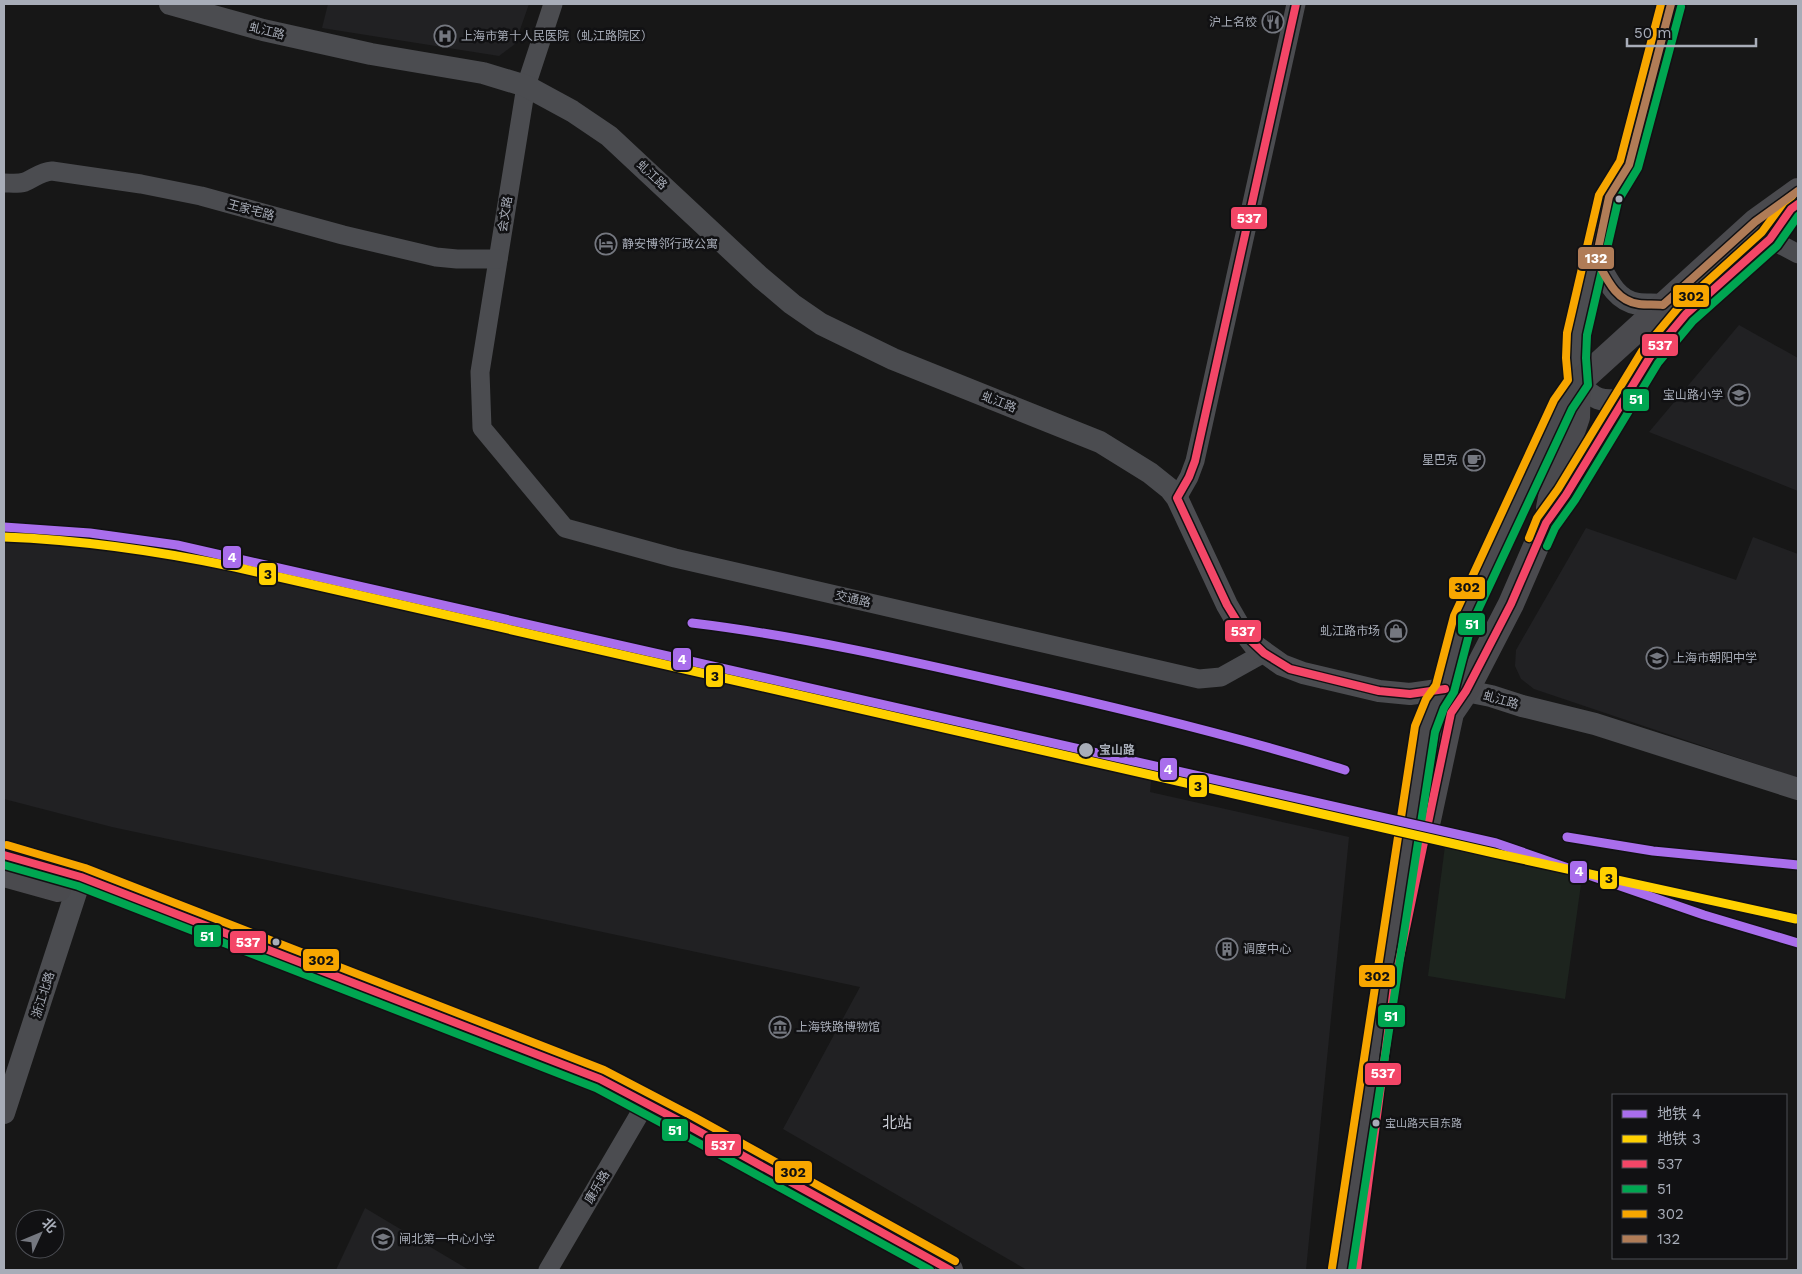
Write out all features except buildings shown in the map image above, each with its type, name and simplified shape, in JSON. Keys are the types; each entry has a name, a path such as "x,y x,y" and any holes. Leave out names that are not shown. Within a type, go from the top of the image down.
{"main road":[{"path":"1546,523 1566,495 1650,357 1686,314 1798,191"},
{"path":"1357,1270 1394,986 1456,690 1463,620 1563,404 1578,383 1663,304 1798,204"},
{"path":"1342,1270 1425,730 1436,703 1456,690 1512,604 1546,523 1553,487 1577,417 1578,383"},
{"path":"4,855 78,886 600,1080 642,1111 914,1270"},
{"path":"4,874 78,886"},
{"path":"642,1111 950,1270"}],"street":[{"name":"虬江路","path":"170,4 262,30 371,54 483,73 526,86 572,111 609,136 760,277 813,319 893,359 1100,442 1161,481 1177,498 1227,605 1246,636 1264,653 1290,669 1379,691 1410,694 1456,690 1595,724 1798,789"},
{"name":"会文路","path":"482,428 480,372 526,86 553,4"},
{"path":"1177,498 1189,477 1195,461 1296,4"},
{"path":"1624,400 1608,402 1592,397 1578,383 1577,334 1609,197 1629,165 1671,4"},
{"name":"王家宅路","path":"4,183 18,184 29,180 38,173 52,172 141,184 201,196 418,254 457,259 498,259"},
{"path":"1762,230 1798,254"},
{"path":"1596,258 1610,285 1620,296 1637,304 1663,304"},
{"name":"交通路","path":"482,428 565,528 675,558 1199,679 1222,677 1264,653"},
{"name":"浙江北路","path":"4,1113 78,886"},
{"name":"康乐路","path":"548,1270 642,1111"}],"shaded area":[{"name":"上海市第十人民医院（虬江路院区）","path":"328,4 529,4 515,44 499,56 322,28"},
{"name":"宝山路小学","path":"1739,325 1798,358 1798,491 1649,432"},
{"name":"上海市朝阳中学","path":"1586,528 1736,580 1753,537 1798,554 1798,778 1534,689 1521,679 1515,666 1516,650"},
{"path":"4,541 224,561 572,641 1152,769 1150,792 1349,837 1306,1270 1027,1270 783,1129 860,987 112,827 4,799"},
{"path":"1445,846 1582,877 1565,999 1428,976"},
{"name":"闸北第一中心小学","path":"365,1208 469,1270 336,1270"}],"metro line":[{"name":"4","path":"4,527 90,533 177,545 1496,843 1704,915 1798,943"},
{"name":"3","path":"4,537 120,547 235,567 1494,853 1796,919"},
{"name":"4","path":"692,623 813,642 972,675 1179,724 1345,770"},
{"name":"4","path":"1567,837 1653,851 1798,865"}],"transit line":[{"name":"537","path":"1296,4 1195,461 1189,477 1177,498 1227,605 1246,636 1264,653 1290,669 1379,691 1410,694 1445,689"},
{"name":"302","path":"1332,1268 1415,726 1426,699 1436,685 1454,616 1554,400 1568,380 1566,358 1567,333 1599,195 1620,161 1661,4"},
{"name":"132","path":"1671,4 1629,165 1609,197 1596,259 1612,287 1617,293 1631,302 1663,305 1755,222 1798,191"},
{"name":"51","path":"1352,1270 1435,732 1444,708 1454,692 1472,623 1572,409 1588,385 1587,335 1618,201 1638,168 1681,7"},
{"name":"302","path":"1529,538 1537,518 1558,489 1642,351 1678,308 1762,232 1784,202 1792,196"},
{"name":"537","path":"1357,1270 1394,986 1451,713 1466,691 1511,604 1546,523 1566,495 1650,357 1686,314 1770,239 1791,209 1798,204"},
{"name":"51","path":"1547,546 1555,528 1575,500 1658,363 1693,321 1777,246 1798,216"},
{"name":"302","path":"7,845 85,868 604,1070 694,1117 955,1261"},
{"name":"537","path":"4,855 81,877 600,1079 950,1270"},
{"name":"51","path":"4,865 78,886 596,1088 930,1270"}],"place":[{"name":"沪上名饺","path":"1273,22"},
{"name":"上海市第十人民医院（虬江路院区）","path":"445,36"},
{"name":"静安博邻行政公寓","path":"606,244"},
{"name":"宝山路小学","path":"1739,395"},
{"name":"星巴克","path":"1474,460"},
{"name":"虬江路市场","path":"1396,631"},
{"name":"上海市朝阳中学","path":"1657,658"},
{"name":"宝山路","path":"1086,750"},
{"name":"调度中心","path":"1227,949"},
{"name":"上海铁路博物馆","path":"780,1027"},
{"name":"宝山路天目东路","path":"1376,1123"},
{"name":"闸北第一中心小学","path":"383,1239"}],"district":[{"name":"北站","path":"897,1123"}]}
